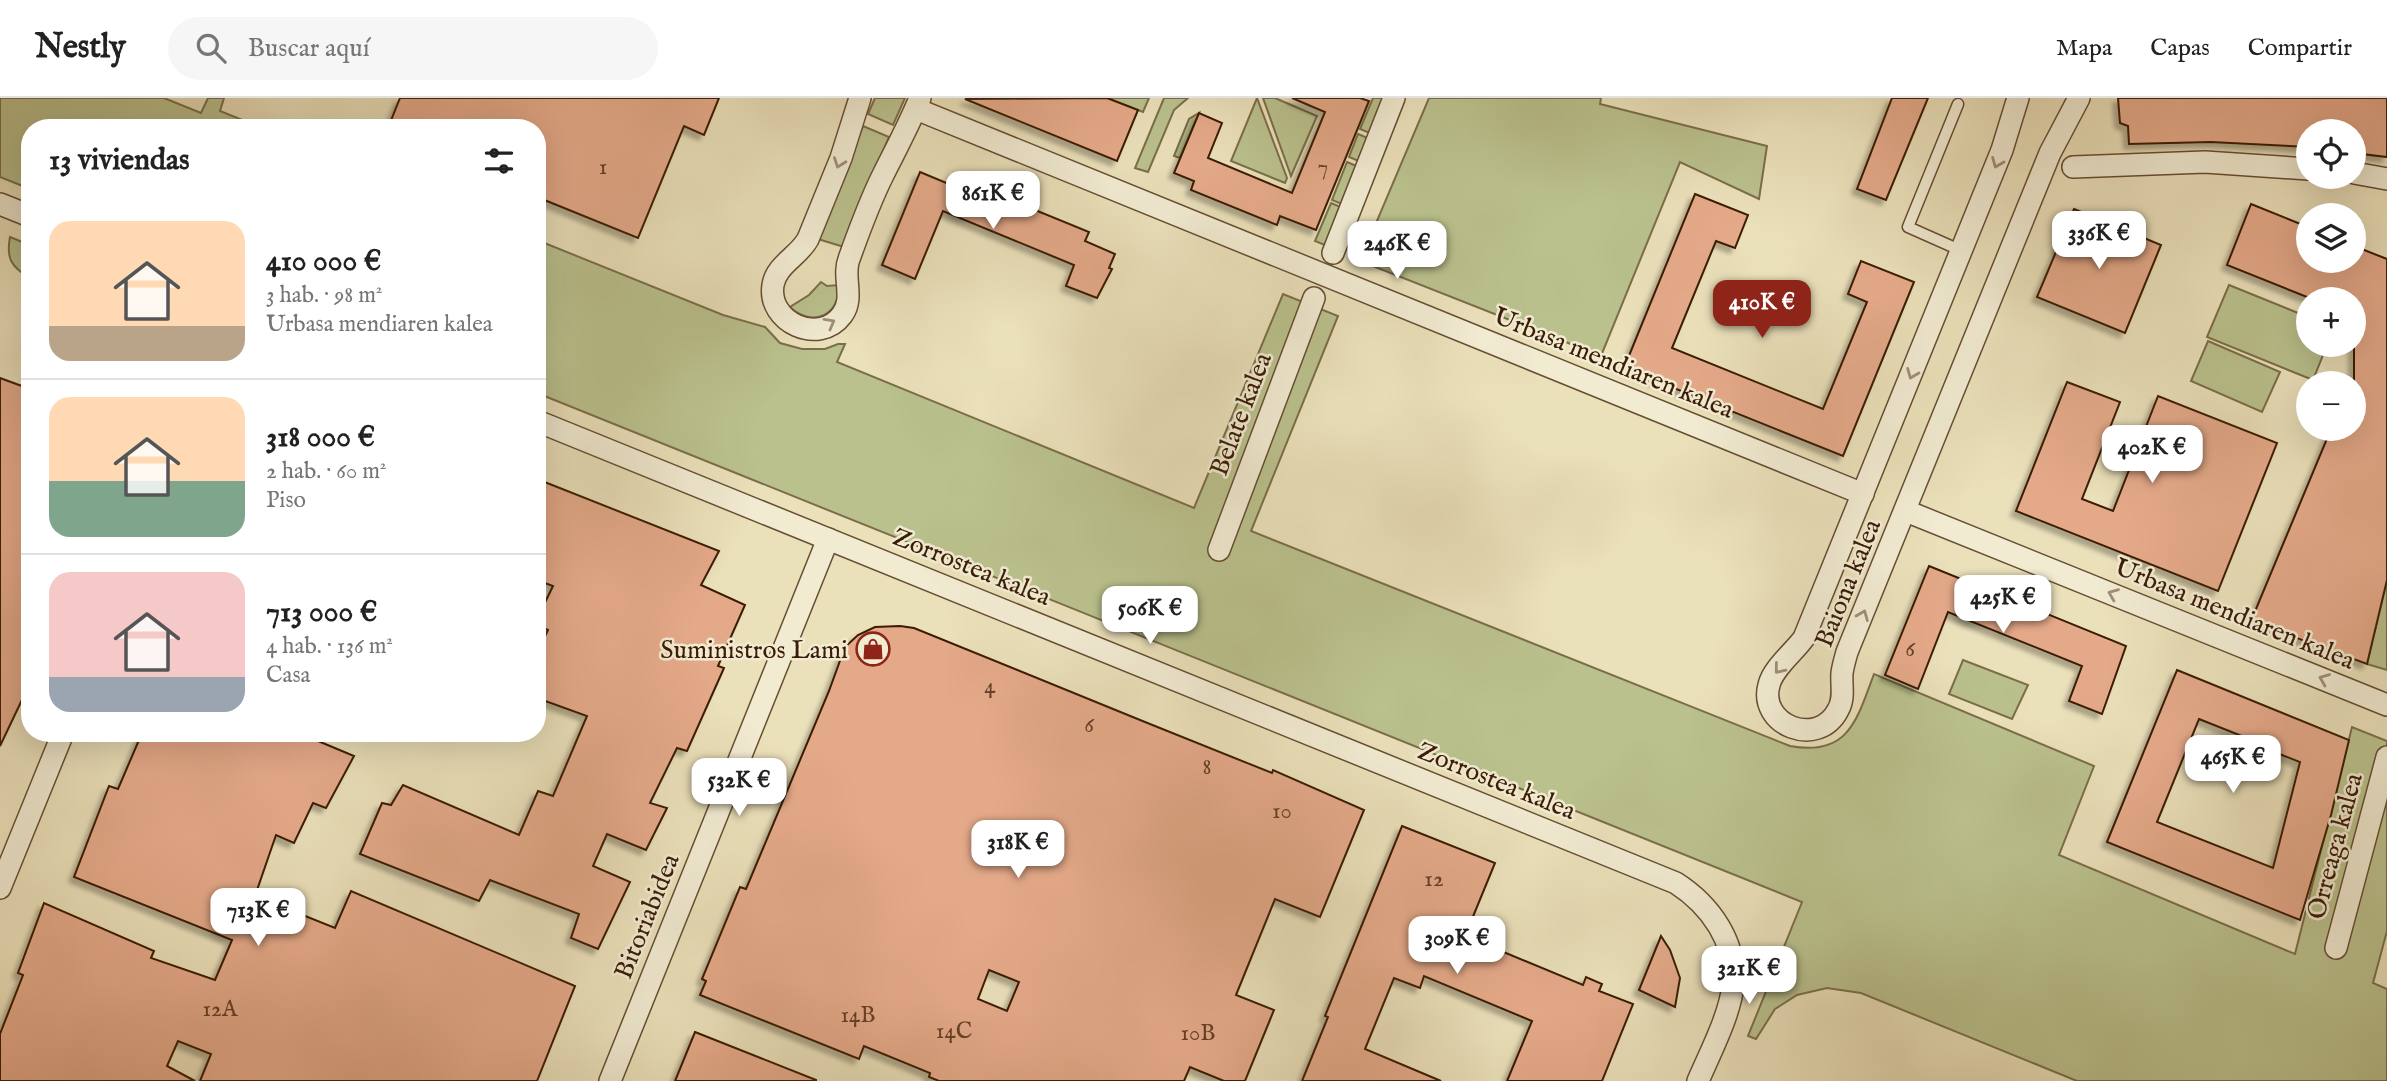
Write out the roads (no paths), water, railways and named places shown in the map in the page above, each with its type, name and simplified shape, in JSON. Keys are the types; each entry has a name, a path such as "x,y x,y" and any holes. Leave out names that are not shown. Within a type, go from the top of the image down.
{"street":[{"path":"860,98 841,158 808,239 803,249 780,270 773,286 775,303 783,317 790,324 802,328 829,326 842,316 849,298 846,277 848,260 882,176 905,135 918,104"},
{"path":"1333,253 1394,98"},
{"name":"Baiona kalea","path":"2018,98 2010,130 1804,638 1775,671 1768,687 1770,705 1776,716 1787,726 1806,731 1814,730 1829,723 1838,711 1842,701 1842,672 1847,652 2050,153 2079,98"},
{"name":"Urbasa mendiaren kalea","path":"918,104 1863,494"},
{"path":"2073,167 2205,162 2296,168"},
{"path":"2366,175 2387,179"},
{"path":"0,204 21,212"},
{"name":"Belate kalea","path":"1219,550 1314,298"},
{"name":"Zorrostea kalea","path":"546,425 1676,883 1691,892 1707,908 1720,927 1730,953 1733,985 1727,1010 1698,1081"},
{"name":"Urbasa mendiaren kalea","path":"1906,511 2387,705"},
{"name":"Bitoriabidea","path":"610,1081 828,538"},
{"path":"0,888 59,742"},
{"name":"Orreaga kalea","path":"2336,948 2387,757"}],"lane":[{"path":"1958,103 1908,227 1962,251"}],"place":[{"name":"Suministros Lami","path":"873,649"}]}
